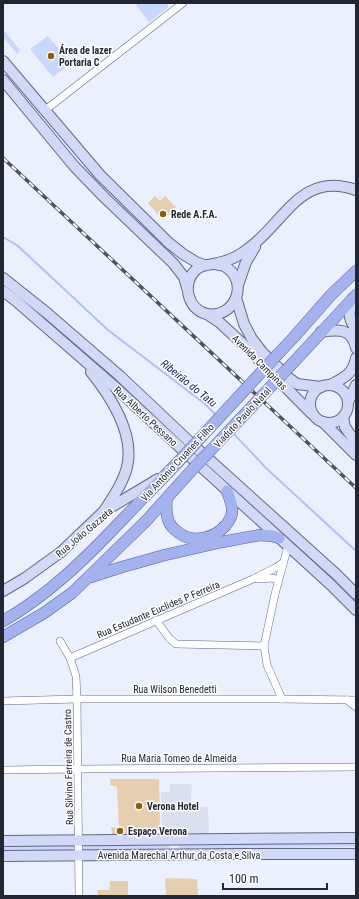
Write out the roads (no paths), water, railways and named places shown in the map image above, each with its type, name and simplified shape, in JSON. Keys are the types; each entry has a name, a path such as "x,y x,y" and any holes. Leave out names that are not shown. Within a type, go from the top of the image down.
{"main road":[{"path":"3,61 100,175 169,243 183,254 204,265 215,264 225,261 245,251 260,240"},
{"path":"3,80 74,166 177,267 184,277 190,301 200,311 207,314 216,314 232,306 238,292 238,285 246,262 260,240 298,199 312,190 326,186 340,186 356,190"},
{"path":"215,264 224,266 230,271 235,277 238,285"},
{"path":"187,288 192,274 204,265"},
{"name":"Via Antônio Cruanes Filho","path":"3,621 58,582 92,551 180,460 331,295 356,271"},
{"name":"Rua Alberto Pessano","path":"3,278 47,313 120,376 356,594"},
{"name":"Rua Alberto Pessano","path":"3,291 115,387 331,585 356,610"},
{"path":"355,296 349,310 350,318 356,329"},
{"path":"321,332 355,296"},
{"name":"Avenida Campinas","path":"236,298 244,324 252,339 262,352 297,384 325,386"},
{"name":"Avenida Campinas","path":"207,314 224,326 312,413"},
{"path":"321,332 337,330 346,333 351,337 356,348"},
{"name":"Viaduto Paulo Natal","path":"192,470 321,332"},
{"path":"79,356 106,393 128,438 129,448 127,467 119,486 104,512"},
{"path":"356,358 355,365 344,378 314,391 310,405 312,413 317,419 323,422 334,423 339,420 346,412 348,402 356,385"},
{"path":"325,386 337,387 342,390 348,402"},
{"path":"343,417 345,427 356,443"},
{"path":"323,422 356,455"},
{"name":"Via Antônio Cruanes Filho","path":"3,637 44,613 72,593 146,521 192,470"},
{"name":"Rua João Gazzeta","path":"3,591 25,578 61,552 104,512 166,474"},
{"path":"167,498 167,515 170,524 187,538 200,539 207,538 218,532 229,522 232,506 227,491"},
{"path":"88,578 165,555 222,542 260,535 279,538"},
{"name":"Avenida Marechal Arthur da Costa e Silva","path":"3,841 356,838"},
{"name":"Avenida Marechal Arthur da Costa e Silva","path":"3,856 356,854"}],"street":[{"path":"44,111 183,3"},
{"path":"282,699 267,665 264,646 278,581 288,546"},
{"name":"Rua Estudante Euclides P Ferreira","path":"70,658 253,579 283,563"},
{"name":"Rua Estudante Euclides P Ferreira","path":"253,579 273,578 278,581"},
{"path":"156,620 169,638 176,644 264,646"},
{"name":"Rua Silvino Ferreira de Castro","path":"60,641 70,658 76,676 79,896"},
{"name":"Rua Wilson Benedetti","path":"3,701 282,699 356,700"},
{"path":"347,700 356,707"},
{"name":"Rua Maria Tomeo de Almeida","path":"3,770 356,767"}],"waterway":[{"name":"Ribeirão do Tatu","path":"3,237 18,246 108,330 205,404 216,415"},
{"name":"Ribeirão do Tatu","path":"233,433 266,468 356,551"}],"railway":[{"path":"3,158 356,488"}],"place":[{"name":"Área de lazer Portaria C","path":"51,56"},
{"name":"Rede A.F.A.","path":"163,214"},
{"name":"Verona Hotel","path":"139,806"},
{"name":"Espaço Verona","path":"120,831"}]}
